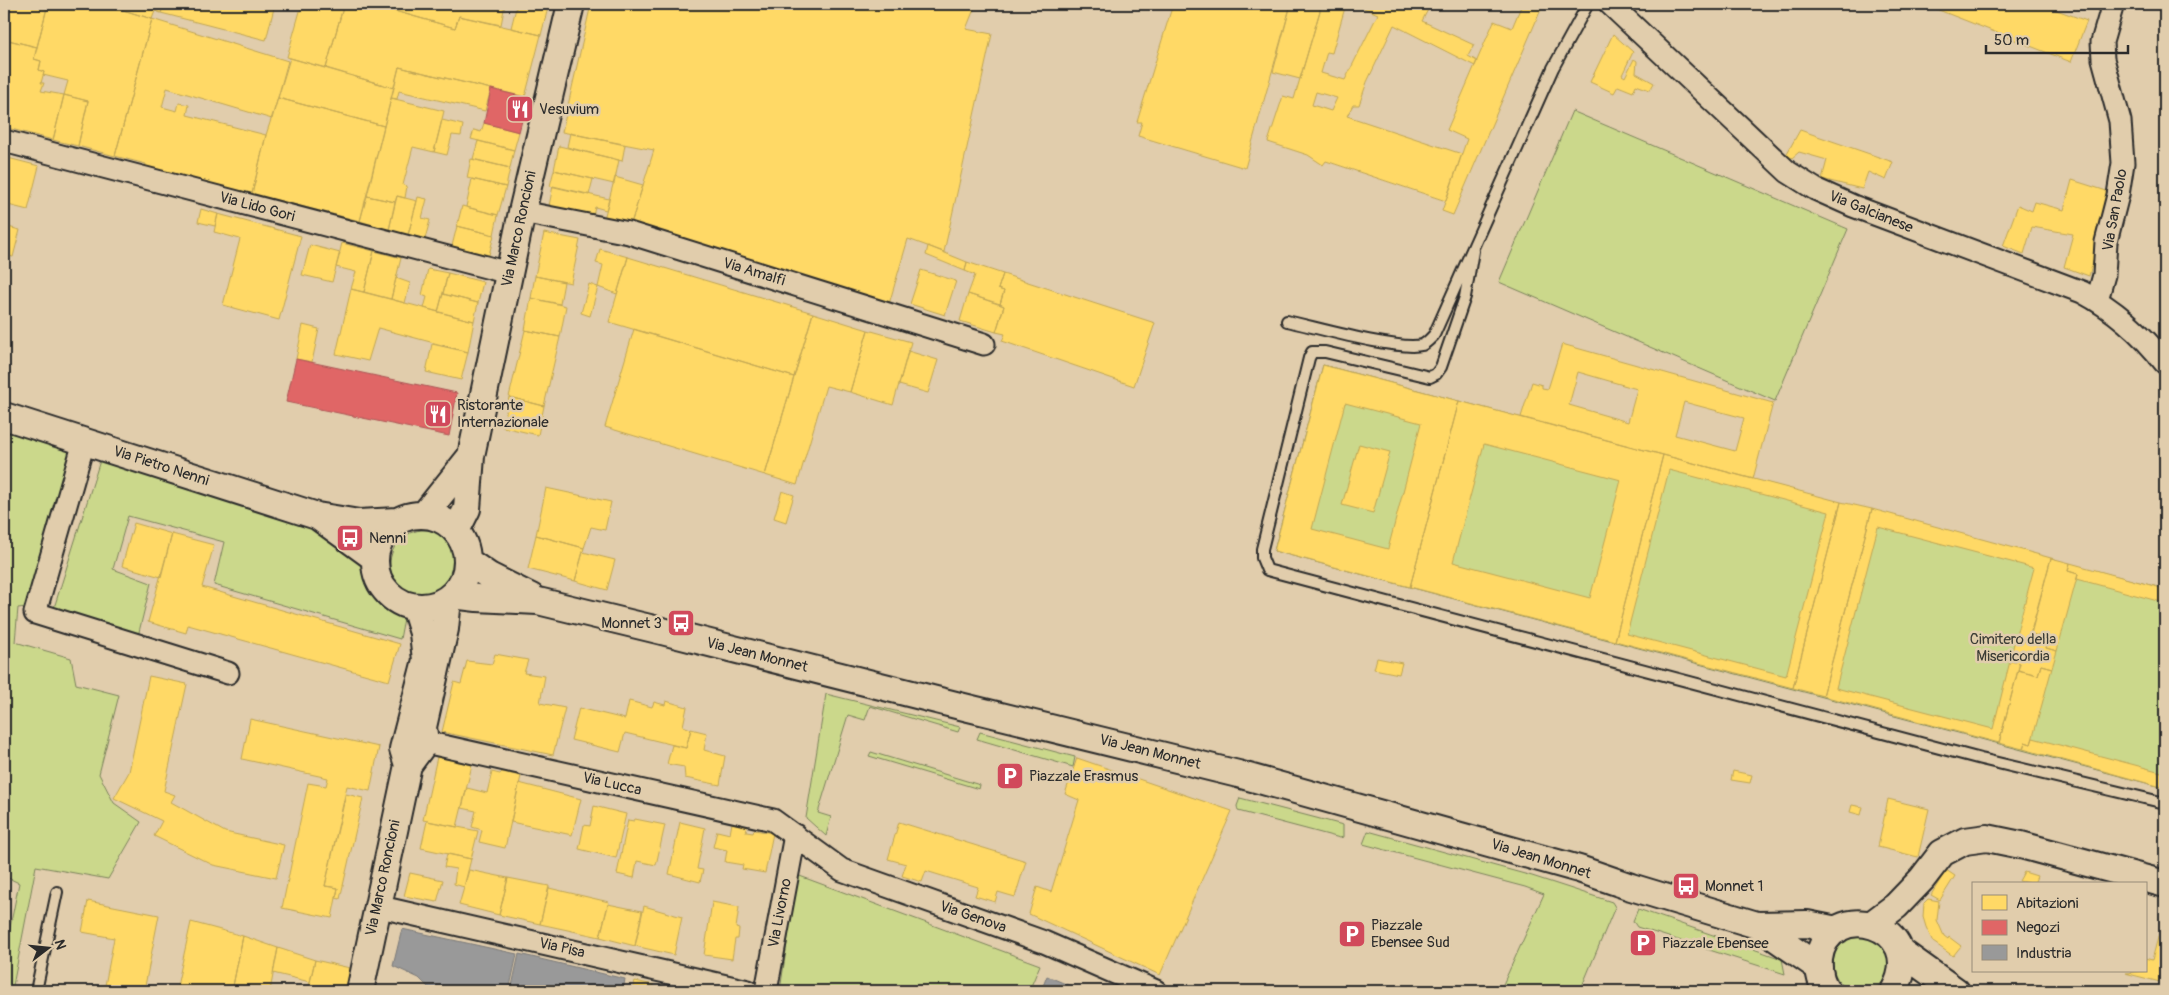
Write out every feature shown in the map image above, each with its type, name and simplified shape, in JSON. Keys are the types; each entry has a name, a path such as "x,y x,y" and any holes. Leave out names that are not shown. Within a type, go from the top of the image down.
{"street":[{"name":"Via Marco Roncioni","path":"456,531 467,509 471,456 522,212 571,4"},
{"name":"Via Galcianese","path":"1610,4 1788,172 1815,189 1853,206 2082,292 2097,300 2132,327 2165,363"},
{"name":"Via San Paolo","path":"2097,300 2104,275 2106,242 2118,195 2123,163 2120,122 2104,59 2102,42 2113,4"},
{"name":"Via Lido Gori","path":"4,141 510,273"},
{"name":"Via Amalfi","path":"522,212 629,233 984,344"},
{"name":"Via Pietro Nenni","path":"4,416 317,516 359,523 397,521"},
{"path":"84,442 35,613 228,673"},
{"name":"Via Marco Roncioni","path":"424,514 471,456"},
{"path":"424,514 447,522 456,531 462,540 467,561 460,585 450,597 438,604 415,607 401,603 381,585 376,572 374,558 378,544 385,531 397,521 410,516 424,514"},
{"name":"Via Pietro Nenni","path":"317,516 374,558"},
{"name":"Via Jean Monnet","path":"467,561 489,576 538,600 1238,774 1570,866 1631,887 1757,924 1807,924 1837,930"},
{"path":"425,742 423,727 450,597"},
{"name":"Via Jean Monnet","path":"450,597 538,600"},
{"name":"Via Marco Roncioni","path":"408,764 403,749 426,660 423,633 415,607"},
{"name":"Via Marco Roncioni","path":"360,991 376,906 408,764 425,742"},
{"name":"Via Lucca","path":"425,742 773,820 795,835"},
{"name":"Via Livorno","path":"766,991 795,835"},
{"name":"Via Genova","path":"795,835 842,870 1044,942 1156,991"},
{"path":"1872,924 1896,906 1922,879 1942,852 1965,841 1988,838 2021,845 2165,884"},
{"name":"Via Pisa","path":"376,906 748,991"},
{"path":"1824,985 1820,952 1826,940 1837,930 1854,923 1872,924 1884,930 1894,939 1900,951 1903,964 1901,978 1895,991"},
{"name":"Via Jean Monnet","path":"1757,924 1824,985"},
{"path":"1900,951 1956,991"}],"lane":[{"path":"1287,321 1408,347 1423,345 1434,335 1553,68 1588,4"},
{"path":"1473,251 1465,297 1441,367 1436,374 1430,377 1325,352 1312,352 1262,549 1264,565 1267,570 1981,759 2165,803"},
{"path":"36,991 57,892"}],"green space":[{"path":"1572,111 1848,229 1775,401 1499,282"},
{"name":"Cimitero della Misericordia","path":"1323,365 2165,589 2165,788 1274,551"},
{"path":"4,430 63,448 68,451 70,456 26,607 18,608 15,642 71,658 76,684 119,695 99,774 114,803 141,822 108,879 36,866 12,991 4,991 4,957 19,883 4,876"},
{"path":"102,454 313,523 366,559 380,595 405,613 400,639 214,585 224,542 128,516 113,569 151,583 138,636 54,608"},
{"path":"424,530 437,533 448,540 455,551 458,564 455,577 448,588 437,595 424,598 411,595 400,588 393,577 390,564 393,551 400,540 411,533"},
{"path":"826,694 960,727 958,732 870,706 865,720 848,715 818,813 831,817 826,836 806,818"},
{"path":"980,732 1075,757 1073,767 977,739"},
{"path":"871,752 980,785 979,789 869,756"},
{"path":"1240,798 1343,825 1343,837 1340,838 1238,811 1237,806"},
{"path":"1368,831 1532,876 1612,902 1615,907 1580,991 1500,991 1544,894 1525,887 1363,844"},
{"path":"797,875 1040,965 1029,991 780,991"},
{"path":"1638,909 1782,959 1785,974 1637,927 1633,921"},
{"path":"1855,936 1867,936 1877,940 1885,948 1889,964 1885,980 1877,988 1867,992 1855,992 1845,988 1837,980 1833,970 1833,958 1837,948 1845,940"}],"building: Abitazioni":[{"path":"4,4 48,4 37,47 4,39"},
{"path":"48,4 104,4 152,19 115,156 78,146 88,101 64,95 68,81 43,75 44,72 39,70 41,61 34,59"},
{"path":"104,4 164,4 161,13 155,11 152,19"},
{"path":"164,4 275,4 266,40 161,13"},
{"path":"302,4 344,4 326,68 287,57"},
{"path":"344,4 370,4 455,28 459,16 541,35 525,97 399,67 394,88 326,68"},
{"path":"370,4 505,4 501,25 459,16 455,28"},
{"path":"517,4 549,4 541,35 511,28"},
{"path":"591,4 976,4 966,29 992,34 944,252 908,239 889,304 630,227 654,150 562,132"},
{"path":"1173,4 1291,4 1245,168 1138,136 1142,122 1137,122"},
{"path":"1291,4 1322,4 1300,79 1273,72"},
{"path":"1322,4 1346,4 1332,53 1327,52 1321,73 1345,80 1378,14 1354,4 1431,4 1422,21 1474,45 1468,56 1477,61 1475,66 1394,25 1367,82 1359,105 1353,105 1347,116 1462,154 1446,201 1326,161 1323,165 1308,155 1268,142 1283,96 1294,99","holes":["1316,92 1337,98 1331,111 1312,105"]},
{"path":"1522,4 1536,4 1542,7 1453,215 1442,211 1467,139 1447,130 1494,21 1512,28"},
{"path":"1932,4 2040,4 2087,21 2071,62 1931,7"},
{"path":"152,19 288,61 272,119 167,88 162,107 177,111 179,103 189,105 187,115 266,135 252,194 145,168 146,164 115,156"},
{"path":"1613,34 1633,52 1622,75 1625,77 1634,59 1637,61 1636,73 1654,83 1650,90 1636,85 1633,92 1618,86 1614,93 1590,82"},
{"path":"4,39 37,47 34,59 41,61 39,70 44,72 41,83 44,83 41,91 64,95 53,140 4,127"},
{"path":"290,58 394,88 384,126 278,98"},
{"path":"399,67 491,89 485,111 399,91 397,99 391,98"},
{"path":"64,95 88,101 78,146 53,140"},
{"path":"278,98 384,126 360,221 252,194 266,135"},
{"path":"391,98 444,111 434,152 413,147 403,185 407,186 405,198 397,196 395,202 367,196"},
{"path":"442,120 463,125 461,136 452,135 447,155 434,152"},
{"path":"484,123 519,132 514,150 471,139 474,130 481,132"},
{"path":"1800,130 1893,162 1886,180 1868,172 1862,189 1822,179 1827,160 1799,152 1792,158 1786,155"},
{"path":"570,133 625,145 622,161 567,147"},
{"path":"478,141 514,150 510,168 473,159"},
{"path":"559,146 619,160 614,184 554,170"},
{"path":"4,157 39,166 28,210 4,204"},
{"path":"471,159 510,168 506,187 467,178"},
{"path":"554,170 593,179 589,195 550,186"},
{"path":"615,177 643,185 630,227 604,219"},
{"path":"472,179 506,187 498,215 466,207"},
{"path":"2072,180 2113,193 2089,276 2064,267 2073,234 2032,227 2024,254 2003,246 2018,205 2032,211 2035,202 2064,210"},
{"path":"553,186 609,199 606,210 595,207 593,216 549,206"},
{"path":"367,196 395,202 389,230 360,221"},
{"path":"397,196 417,201 408,235 389,230"},
{"path":"418,197 427,199 422,218 430,220 425,239 408,235"},
{"path":"462,206 498,215 494,235 457,226"},
{"path":"201,209 218,214 215,226 198,222"},
{"path":"218,214 301,236 279,320 223,305 240,239 214,232"},
{"path":"4,226 20,230 13,257 4,255"},
{"path":"457,226 494,235 489,255 452,246"},
{"path":"544,233 580,240 571,283 535,276"},
{"path":"342,243 374,251 364,292 351,289 356,272 336,267"},
{"path":"310,245 340,253 332,282 302,275"},
{"path":"928,246 967,262 965,271 926,255"},
{"path":"600,249 628,257 617,294 598,287 603,265 596,263"},
{"path":"374,251 401,258 391,299 364,292"},
{"path":"628,257 813,313 794,377 609,322"},
{"path":"967,262 1003,274 998,289 1004,291 1000,304 968,294 975,275 965,271"},
{"path":"428,269 448,273 438,312 424,308 427,297 422,295"},
{"path":"921,270 956,281 945,315 910,304"},
{"path":"448,273 483,282 478,303 443,294"},
{"path":"1003,274 1155,323 1134,386 1002,341 1005,334 996,332 1004,306 1000,304 1004,291 998,289"},
{"path":"535,276 564,282 560,304 531,298"},
{"path":"396,278 410,283 405,303 391,299"},
{"path":"589,284 598,287 590,316 581,313"},
{"path":"351,289 474,321 468,352 378,328 368,361 336,354"},
{"path":"443,294 478,303 474,321 438,312"},
{"path":"968,294 1004,306 996,332 960,321"},
{"path":"531,298 566,306 560,337 525,330"},
{"path":"813,313 868,330 850,392 826,386 797,485 765,475"},
{"path":"303,325 319,329 312,362 296,359"},
{"path":"634,329 794,377 765,475 605,427"},
{"path":"525,330 560,337 544,406 509,397"},
{"path":"868,330 911,342 893,405 850,392"},
{"path":"432,344 468,352 461,380 426,372"},
{"path":"1562,344 1773,403 1753,479 1521,417 1532,382 1548,389","holes":["1578,372 1637,389 1628,422 1569,405","1684,402 1744,418 1735,451 1675,435"]},
{"path":"908,351 938,360 928,393 899,385"},
{"path":"1323,365 1459,401 1410,587 1274,551","holes":["1345,403 1421,423 1388,549 1312,529"]},
{"path":"509,397 544,406 538,435 503,427"},
{"path":"1459,401 1663,455 1615,641 1410,587","holes":["1484,444 1621,480 1590,598 1453,562"]},
{"path":"1359,444 1390,452 1373,513 1342,505"},
{"path":"1663,455 1841,502 1793,688 1615,641","holes":["1669,470 1829,512 1786,676 1627,634"]},
{"path":"546,488 611,502 605,530 591,527 584,548 536,535"},
{"path":"782,491 794,495 786,522 774,518"},
{"path":"1841,502 1872,509 1823,696 1793,688"},
{"path":"1872,509 2051,558 2028,642 2015,639 2034,568 1878,527 1836,688 1993,729 2010,661 2020,663 1999,743 1823,696"},
{"path":"134,523 172,534 161,577 122,566"},
{"path":"172,534 214,545 202,587 400,644 389,681 188,625 186,633 148,622"},
{"path":"536,535 584,548 575,581 528,569"},
{"path":"583,552 615,560 607,590 575,581"},
{"path":"2051,558 2070,563 2068,571 2078,574 2057,651 2046,648 2048,639 2031,634"},
{"path":"2070,563 2165,589 2165,603 2077,579 2078,574 2068,571"},
{"path":"2031,634 2048,639 2046,648 2057,651 2052,668 2041,665 2038,675 2018,670 2020,663 2010,661 2015,639 2028,642"},
{"path":"495,654 528,660 524,673 545,676 540,703 565,708 553,755 442,732 454,682 461,684 467,661 492,664"},
{"path":"1377,658 1402,663 1399,674 1374,669"},
{"path":"2041,665 2052,668 2031,744 2025,742 2023,749 1999,743 2018,670 2038,675"},
{"path":"149,676 187,684 164,791 175,795 171,802 225,832 284,845 276,878 213,865 154,836 162,821 114,798 129,772"},
{"path":"629,701 652,707 654,702 665,705 666,701 687,707 683,726 691,729 686,748 625,733 620,752 571,740 579,708 625,719"},
{"path":"250,719 379,747 370,791 347,786 325,886 338,888 332,918 282,908 308,783 326,786 328,778 242,759"},
{"path":"691,729 707,733 704,750 725,756 720,785 685,778 684,767 667,764 672,745 686,748"},
{"path":"2033,738 2165,773 2165,788 2023,749 2025,742 2031,744"},
{"path":"437,757 472,765 457,827 423,820"},
{"path":"1077,758 1232,811 1160,975 1029,914 1037,887 1051,892 1079,800 1065,794"},
{"path":"1733,771 1752,775 1750,783 1731,780"},
{"path":"492,772 521,776 505,848 479,842 482,830 472,827 476,811 462,808 467,788 487,793"},
{"path":"519,783 581,799 572,835 511,822"},
{"path":"346,794 363,798 340,899 336,898 338,888 325,886"},
{"path":"1888,799 1929,809 1918,857 1878,847"},
{"path":"1852,805 1863,807 1861,815 1850,812"},
{"path":"594,806 626,814 616,858 579,849 584,825 590,826"},
{"path":"635,819 665,825 656,865 637,861 634,878 617,874 628,820 634,821"},
{"path":"427,821 478,831 471,859 421,848"},
{"path":"680,822 705,828 697,869 703,870 700,882 669,874"},
{"path":"899,822 1026,861 1015,897 998,892 995,902 975,896 978,887 926,871 922,882 902,876 906,864 888,859"},
{"path":"732,823 747,826 746,832 753,833 754,830 773,833 765,873 742,869 743,865 725,862 727,850 713,847 717,831 730,834"},
{"path":"447,854 471,859 464,887 454,884 456,869 444,867"},
{"path":"469,870 508,878 499,915 459,905"},
{"path":"1946,870 1955,876 1940,900 1931,895"},
{"path":"2024,872 2037,876 2035,882 2019,881"},
{"path":"410,873 443,880 437,902 404,896"},
{"path":"508,878 549,886 540,924 499,915"},
{"path":"549,888 609,902 600,937 540,924"},
{"path":"1928,899 1939,901 1937,920 1944,936 1948,939 1949,937 1961,946 1953,956 1933,942 1926,927 1923,917 1924,903"},
{"path":"88,901 159,915 144,991 104,991 114,938 82,932"},
{"path":"712,902 739,907 736,928 739,929 738,939 735,939 732,959 704,955"},
{"path":"608,904 642,911 635,946 600,937"},
{"path":"644,906 682,917 674,955 635,946"},
{"path":"191,922 243,936 232,991 176,991"},
{"path":"2160,930 2165,932 2165,970 2160,982 2125,973 2146,972 2146,958 2152,960"},
{"path":"243,936 278,948 270,991 232,991"},
{"path":"278,948 315,960 310,982 273,973"},
{"path":"315,960 350,968 346,991 308,991"},
{"path":"635,981 654,985 653,991 632,991"}],"building: Negozi":[{"path":"491,89 528,98 519,132 484,123"},
{"path":"296,359 457,393 449,436 286,402"}],"building: Industria":[{"path":"402,929 517,954 509,991 432,991 419,978 393,966"},
{"path":"519,954 625,979 623,991 511,991"},
{"path":"1047,976 1082,991 1041,991"}],"place":[{"name":"Vesuvium","path":"520,109"},
{"name":"Ristorante Internazionale","path":"438,414"},
{"name":"Nenni","path":"350,538"},
{"name":"Monnet 3","path":"681,623"},
{"name":"Piazzale Erasmus","path":"1010,776"},
{"name":"Monnet 1","path":"1686,886"},
{"name":"Piazzale Ebensee Sud","path":"1352,934"},
{"name":"Piazzale Ebensee","path":"1643,943"}]}
